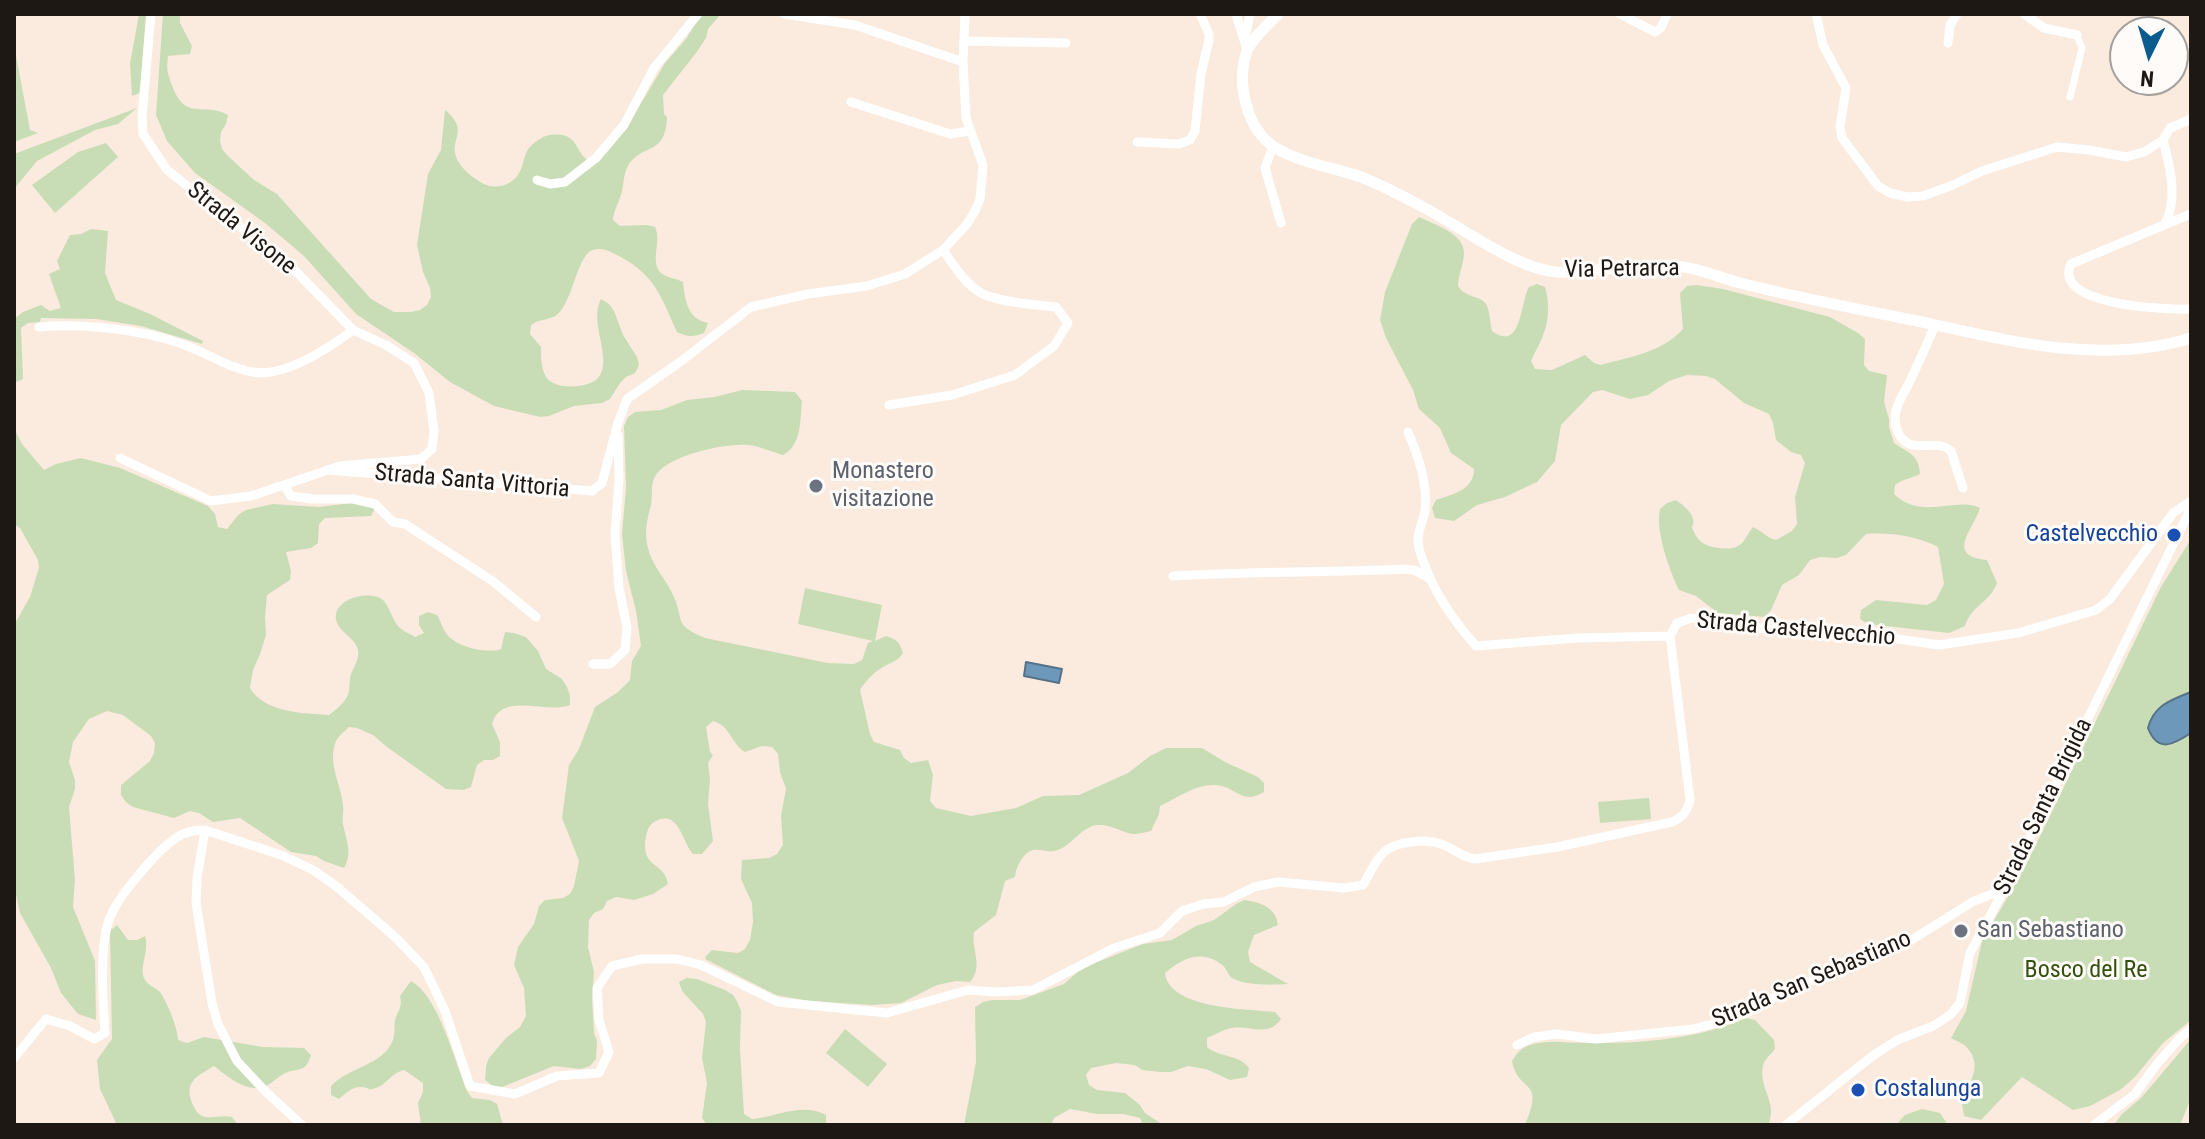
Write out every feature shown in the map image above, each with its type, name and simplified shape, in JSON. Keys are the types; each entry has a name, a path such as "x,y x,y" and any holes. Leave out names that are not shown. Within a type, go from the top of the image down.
{"street":[{"name":"Strada Visone","path":"120,458 211,501 251,496 340,466 421,459 432,449 434,431 429,393 414,363 386,345 353,330 276,251 167,170 143,134 151,14"},
{"path":"537,180 550,184 565,182 596,158 624,125 654,68 698,14"},
{"path":"784,14 855,25 963,62"},
{"name":"Strada Santa Vittoria","path":"327,470 592,491 602,483 627,399 751,307 808,294 867,286 905,274 943,250 967,224 980,199 983,165 966,118 963,62 965,14"},
{"path":"1137,142 1179,144 1190,140 1195,131 1201,74 1209,40 1200,14"},
{"path":"1236,14 1246,44"},
{"path":"1246,44 1250,14"},
{"path":"1246,44 1278,14"},
{"path":"1620,14 1655,32 1661,28 1667,14"},
{"path":"1816,14 1822,45 1846,88 1840,127 1842,138 1878,186 1890,193 1923,196 1982,171 2057,147 2126,157 2144,152 2163,140 2170,128 2191,119"},
{"path":"1948,43 1950,25 1957,14"},
{"path":"2024,14 2044,28 2078,36 2082,48 2070,97"},
{"path":"965,41 1066,43"},
{"name":"Via Petrarca","path":"1246,44 1242,85 1245,103 1259,132 1273,146 1298,160 1362,178 1537,269 1558,273 1661,265 1691,269 1738,283 1867,312 2047,347 2086,350 2137,348 2191,338"},
{"path":"851,102 950,134 970,131"},
{"path":"2163,140 2171,170 2172,193 2170,216 2164,225"},
{"path":"1273,146 1265,168 1281,223"},
{"path":"2191,214 2071,264 2068,270 2069,278 2079,289 2097,299 2118,304 2191,309"},
{"path":"889,405 952,395 1015,375 1054,346 1068,323 1056,307 980,293 956,269 943,250"},
{"path":"39,327 68,324 144,334 177,342 255,373 299,363 332,346 353,330"},
{"path":"1935,325 1896,408 1895,424 1900,437 1907,443 1923,447 1941,445 1951,451 1963,488"},
{"path":"593,664 610,664 625,650 627,628 619,588 615,534 619,481 618,423"},
{"path":"1408,432 1419,457 1425,494 1418,541 1429,578 1453,619 1476,646 1577,638 1670,636"},
{"path":"284,485 291,496 353,499 375,504 393,522 405,524 494,582 536,617"},
{"name":"Strada Castelvecchio","path":"205,830 281,855 313,870 336,886 394,936 424,967 445,1011 470,1086 515,1094 557,1076 599,1073 609,1052 599,1020 597,988 612,966 642,959 677,959 701,965 778,1002 887,1013 968,990 1033,990 1114,948 1160,933 1182,911 1203,904 1224,902 1254,887 1278,882 1344,888 1363,885 1380,855 1387,847 1399,843 1428,840 1445,845 1462,857 1475,859 1557,847 1672,822 1687,811 1690,800 1670,636 1677,623 1692,618 1805,635 1877,636 1939,645 2018,633 2096,610 2110,599 2173,513 2191,501"},
{"name":"Strada Santa Brigida","path":"1786,1125 1871,1057 1897,1040 1933,1026 1950,1015 1960,1003 1970,953 2004,890 2191,508"},
{"path":"1173,576 1403,569 1414,570 1429,578"},
{"path":"14,1058 46,1019 70,1026 94,1039 105,1033 104,943 109,919 136,878 155,857 178,836 205,830 196,903 218,1024 237,1061 302,1125"},
{"name":"Strada San Sebastiano","path":"1517,1045 1534,1037 1557,1034 1596,1039 1693,1029 1720,1022 1843,966 1877,957 1905,944 1974,901 2004,890"},
{"path":"2094,1125 2135,1094 2157,1064 2191,1029"}],"green space":[{"path":"139,14 146,14 140,93 132,96 130,64"},
{"path":"163,14 180,14 180,23 192,46 190,54 168,56 169,76 178,98 190,108 228,115 220,141 228,156 254,180 277,194 371,299 394,312 411,312 427,305 431,297 417,245 428,174 441,150 445,110 457,125 455,149 460,164 470,175 489,186 500,186 514,180 529,148 549,135 568,137 584,157 597,163 631,120 665,63 686,39 701,14 721,14 663,95 664,114 667,117 663,138 629,164 613,220 620,226 655,227 657,267 665,276 683,282 691,313 708,323 704,333 690,336 677,332 660,295 647,276 627,260 595,249 585,257 564,307 553,317 531,325 530,334 541,347 543,370 550,381 563,386 593,382 602,370 603,361 598,309 601,299 609,304 639,365 635,373 620,383 610,399 540,417 494,406 450,382 356,314 304,256 265,223 195,173 167,141 156,115"},
{"path":"14,45 30,130 38,133 14,142"},
{"path":"137,108 118,124 95,130 37,161 14,189 14,154"},
{"path":"106,143 118,157 55,213 32,185 78,152"},
{"path":"1419,217 1448,230 1463,246 1458,286 1486,304 1492,331 1509,336 1515,331 1529,287 1537,284 1545,287 1547,319 1531,361 1535,369 1552,370 1585,355 1601,365 1645,353 1666,343 1683,329 1680,293 1687,286 1723,289 1830,317 1858,333 1865,339 1864,365 1869,371 1887,375 1884,402 1894,443 1912,455 1919,467 1920,474 1895,485 1894,494 1916,506 1971,505 1980,508 1964,548 1974,558 1987,560 1997,583 1994,590 1972,613 1965,626 1949,633 1868,624 1860,619 1861,610 1876,600 1927,605 1936,600 1944,584 1938,547 1893,534 1866,534 1846,555 1810,560 1799,575 1782,585 1765,617 1718,613 1696,596 1679,590 1661,539 1660,509 1667,503 1679,502 1692,516 1696,536 1711,547 1727,549 1738,546 1753,527 1776,540 1792,531 1797,524 1795,497 1805,463 1801,455 1791,452 1776,440 1769,414 1744,403 1715,379 1706,376 1687,375 1669,381 1648,395 1630,399 1602,390 1593,392 1561,425 1555,461 1537,482 1505,497 1477,505 1454,521 1435,518 1432,508 1436,500 1466,486 1474,469 1451,453 1440,428 1419,409 1380,320 1385,292 1412,224"},
{"path":"91,229 108,231 105,273 116,300 203,341 202,344 141,326 96,319 41,318 40,322 28,323 21,328 23,379 14,383 14,319 41,305 50,311 61,308 49,274 60,269 57,261 70,235"},
{"path":"742,390 795,392 802,401 797,439 783,455 748,445 712,448 685,456 656,475 646,526 648,548 674,597 684,626 705,638 828,663 854,664 862,660 868,643 873,641 798,624 805,588 882,605 875,641 886,636 892,638 903,653 874,673 860,690 870,734 874,742 900,750 911,763 928,760 933,775 930,801 936,808 971,816 1016,808 1043,796 1079,795 1128,773 1166,748 1202,748 1258,777 1264,783 1264,792 1250,797 1222,786 1201,787 1160,806 1151,831 1133,834 1097,825 1086,829 1060,849 1029,852 1019,862 1015,877 1005,881 996,915 974,932 977,964 970,982 937,985 901,1003 872,1005 809,1001 776,995 705,959 712,950 738,953 745,949 750,940 752,903 741,879 742,860 769,858 777,854 783,845 781,816 786,789 778,754 772,747 762,746 745,752 723,726 713,721 706,727 713,755 708,763 708,804 713,841 702,854 693,854 675,823 664,818 654,822 646,836 646,854 666,876 668,884 653,894 634,900 616,897 607,901 603,909 594,913 589,920 596,1059 590,1066 581,1069 554,1066 502,1087 493,1086 485,1080 489,1058 520,1027 526,1016 524,988 514,965 518,947 534,924 539,906 545,900 570,894 574,886 579,861 562,818 569,765 579,749 595,707 630,680 632,661 641,646 622,534 626,488 624,426 628,417 635,412 661,410 687,400"},
{"path":"14,428 22,444 44,470 81,458 120,468 208,506 215,514 218,527 227,529 246,510 273,504 319,507 358,502 375,508 371,516 325,518 319,524 318,543 311,548 286,552 290,580 267,595 266,635 250,688 275,707 329,715 345,700 358,650 338,624 336,614 338,608 349,599 364,596 383,600 399,627 415,637 424,633 419,625 419,616 428,612 437,615 450,638 472,648 488,651 501,649 505,632 526,637 538,651 546,669 562,679 570,696 570,705 515,706 497,714 492,724 500,742 500,756 477,765 471,787 464,790 446,789 373,735 349,727 337,739 333,757 348,846 344,868 316,856 291,852 240,818 213,822 190,811 174,818 133,807 121,795 121,785 150,761 155,743 151,736 123,715 107,711 89,719 73,742 69,762 75,789 69,807 75,880 73,907 95,961 96,1020 78,1014 61,993 51,968 20,913 16,895 14,625 30,597 39,568 38,560 20,528 14,524"},
{"name":"Bosco del Re","path":"2191,539 2191,1020 2163,1043 2120,1090 2090,1106 2073,1110 2022,1077 1981,1120 1964,1116 1961,1097 1971,1080 1974,1061 1967,1047 1951,1038 1966,1011 1982,941 2024,869 2161,587"},
{"path":"1649,798 1651,819 1600,823 1598,802"},
{"path":"1244,900 1266,906 1274,914 1278,925 1254,935 1248,952 1250,962 1288,984 1238,981 1221,964 1206,957 1185,960 1165,973 1170,985 1194,1000 1229,1008 1275,1012 1281,1019 1270,1028 1232,1028 1207,1038 1207,1047 1245,1064 1249,1068 1247,1077 1230,1080 1206,1069 1188,1066 1160,1072 1116,1063 1091,1068 1086,1075 1089,1085 1097,1090 1125,1093 1145,1113 1163,1125 1143,1125 1140,1118 1123,1114 1097,1114 1070,1109 1054,1118 1051,1125 964,1125 976,1062 975,1007 992,1000 1020,1000 1064,984 1082,968 1143,944 1172,940 1214,920"},
{"path":"117,925 128,940 145,936 143,976 163,996 178,1040 187,1043 204,1037 263,1047 304,1048 311,1055 307,1064 259,1088 238,1083 214,1066 197,1077 191,1085 190,1097 198,1113 206,1117 232,1117 238,1125 117,1125 100,1089 97,1060 112,1039 110,931"},
{"path":"687,978 725,990 738,1003 741,1011 744,1114 752,1119 789,1111 817,1111 826,1115 826,1124 707,1125 702,1118 707,1083 702,1058 706,1022 703,1014 682,991 679,982"},
{"path":"411,981 421,989 437,1014 467,1091 472,1098 497,1104 503,1125 421,1125 418,1103 423,1083 404,1070 376,1088 356,1088 339,1099 331,1095 331,1086 338,1080 388,1049 394,1038 395,1020 401,1006 400,996"},
{"path":"1746,1018 1755,1020 1774,1040 1775,1049 1765,1062 1762,1074 1771,1110 1768,1125 1525,1125 1531,1110 1532,1092 1515,1071 1512,1061 1527,1046 1551,1042 1668,1039 1709,1031"},
{"path":"845,1029 887,1064 868,1087 826,1053"},
{"path":"2191,1039 2191,1098 2180,1125 2114,1125 2142,1097"},
{"path":"1922,1109 1940,1113 1948,1125 1896,1125 1905,1115"}],"water":[{"path":"1026,662 1062,669 1059,683 1024,676"},
{"path":"2191,692 2191,733 2173,743 2157,741 2148,728 2154,714 2164,704"}],"place":[{"name":"Monastero visitazione","path":"816,486"},
{"name":"Castelvecchio","path":"2174,535"},
{"name":"San Sebastiano","path":"1961,931"},
{"name":"Costalunga","path":"1858,1090"}]}
